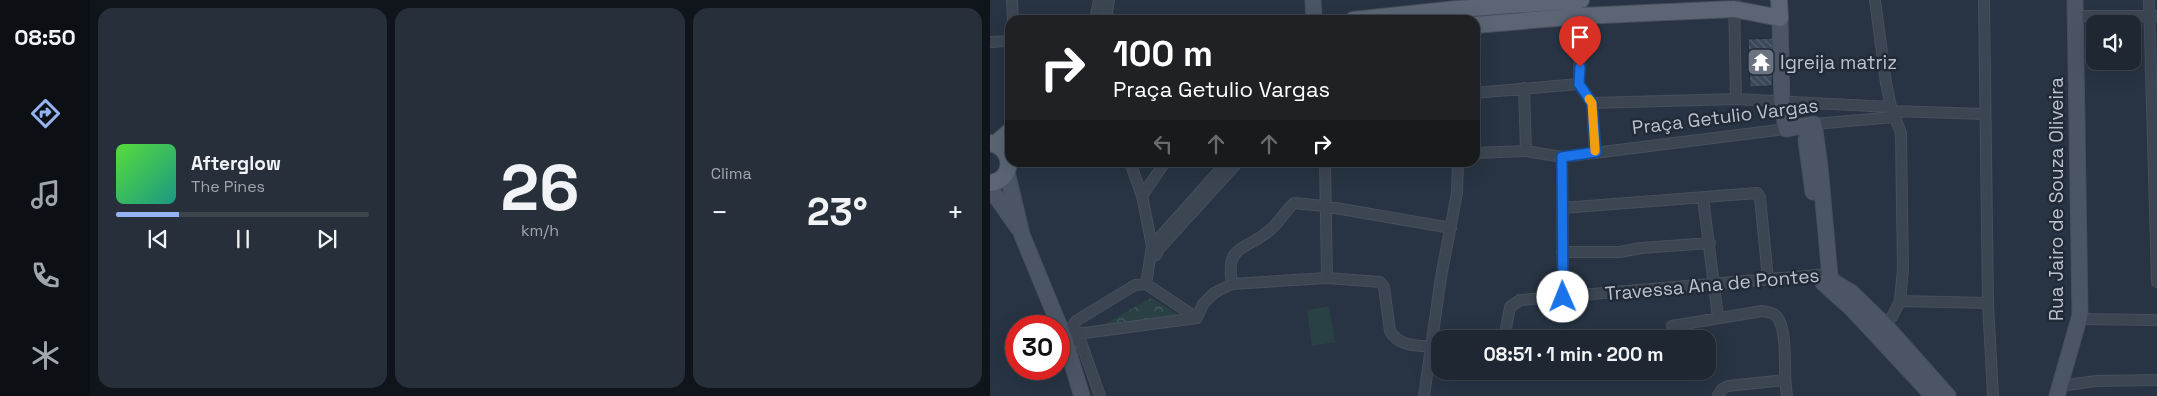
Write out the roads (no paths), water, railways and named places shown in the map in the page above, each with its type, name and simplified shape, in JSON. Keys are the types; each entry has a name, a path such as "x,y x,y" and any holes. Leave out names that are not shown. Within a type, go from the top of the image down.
{"main road":[{"path":"1313,0 1314,15"},
{"path":"1780,0 1782,102 1786,129"},
{"name":"Rua Jairo de Souza Oliveira","path":"2058,391 2080,319 2075,0"},
{"path":"1457,15 1581,5 1734,4 1780,18"},
{"path":"1480,24 1581,5"},
{"path":"1809,125 1820,168 1825,275 1851,292 1879,328 1941,394"},
{"name":"Praça Getulio Vargas","path":"1786,129 1809,125"},
{"path":"1005,135 993,144 1005,154"},
{"path":"990,183 999,180 1007,167"},
{"path":"1010,167 1022,235"},
{"path":"990,188 1022,235 1059,315"},
{"path":"1070,340 1082,396"}],"street":[{"path":"1012,0 1013,15"},
{"path":"1096,15 1099,0"},
{"path":"1107,15 1109,0"},
{"path":"1875,0 1893,112 1901,133 1903,269 1900,301 1892,317 1879,328"},
{"path":"1984,0 1984,114 1988,303 1993,396"},
{"path":"2149,0 2153,16 2157,282"},
{"path":"1734,4 1736,99"},
{"path":"1581,5 1579,84 1592,103 1596,152"},
{"path":"2075,16 2153,16"},
{"path":"990,42 1005,41"},
{"path":"1480,92 1579,84"},
{"path":"1524,88 1526,151"},
{"name":"Praça Getulio Vargas","path":"1592,103 1736,99 1893,112 1984,114"},
{"name":"Praça Getulio Vargas","path":"1809,125 1893,112"},
{"name":"Praça Getulio Vargas","path":"1480,153 1526,151 1562,157 1786,129"},
{"path":"1562,157 1563,297"},
{"path":"1132,167 1156,248"},
{"path":"1142,196 1162,167"},
{"path":"1100,396 1070,340 1076,321 1146,279 1156,248 1223,167"},
{"path":"1156,248 1233,167"},
{"path":"1324,167 1327,278"},
{"path":"1437,330 1442,277 1457,193 1458,167"},
{"path":"1562,208 1757,193 1760,197 1768,279"},
{"path":"1703,198 1718,317"},
{"path":"1232,284 1229,268 1236,250 1268,232 1294,203 1324,206 1451,228"},
{"path":"1562,252 1620,252 1641,248 1710,243"},
{"name":"Travessa Ana de Pontes","path":"1506,330 1510,307 1515,302 1825,275"},
{"path":"1197,318 1203,304 1214,293 1232,284 1327,278 1380,282 1384,287 1392,334 1407,344 1431,347"},
{"path":"1146,279 1197,318"},
{"path":"1900,301 1988,303"},
{"path":"1672,326 1762,311 1773,313 1779,318 1784,340 1784,380 1787,396"},
{"path":"1070,340 1197,318"},
{"path":"2080,319 2157,320"},
{"path":"1424,396 1431,367"},
{"path":"1718,396 1722,389 1728,386 1784,380"},
{"path":"2058,391 2096,381 2157,380"}],"place":[{"name":"Igreija matriz","path":"1761,62"}]}
